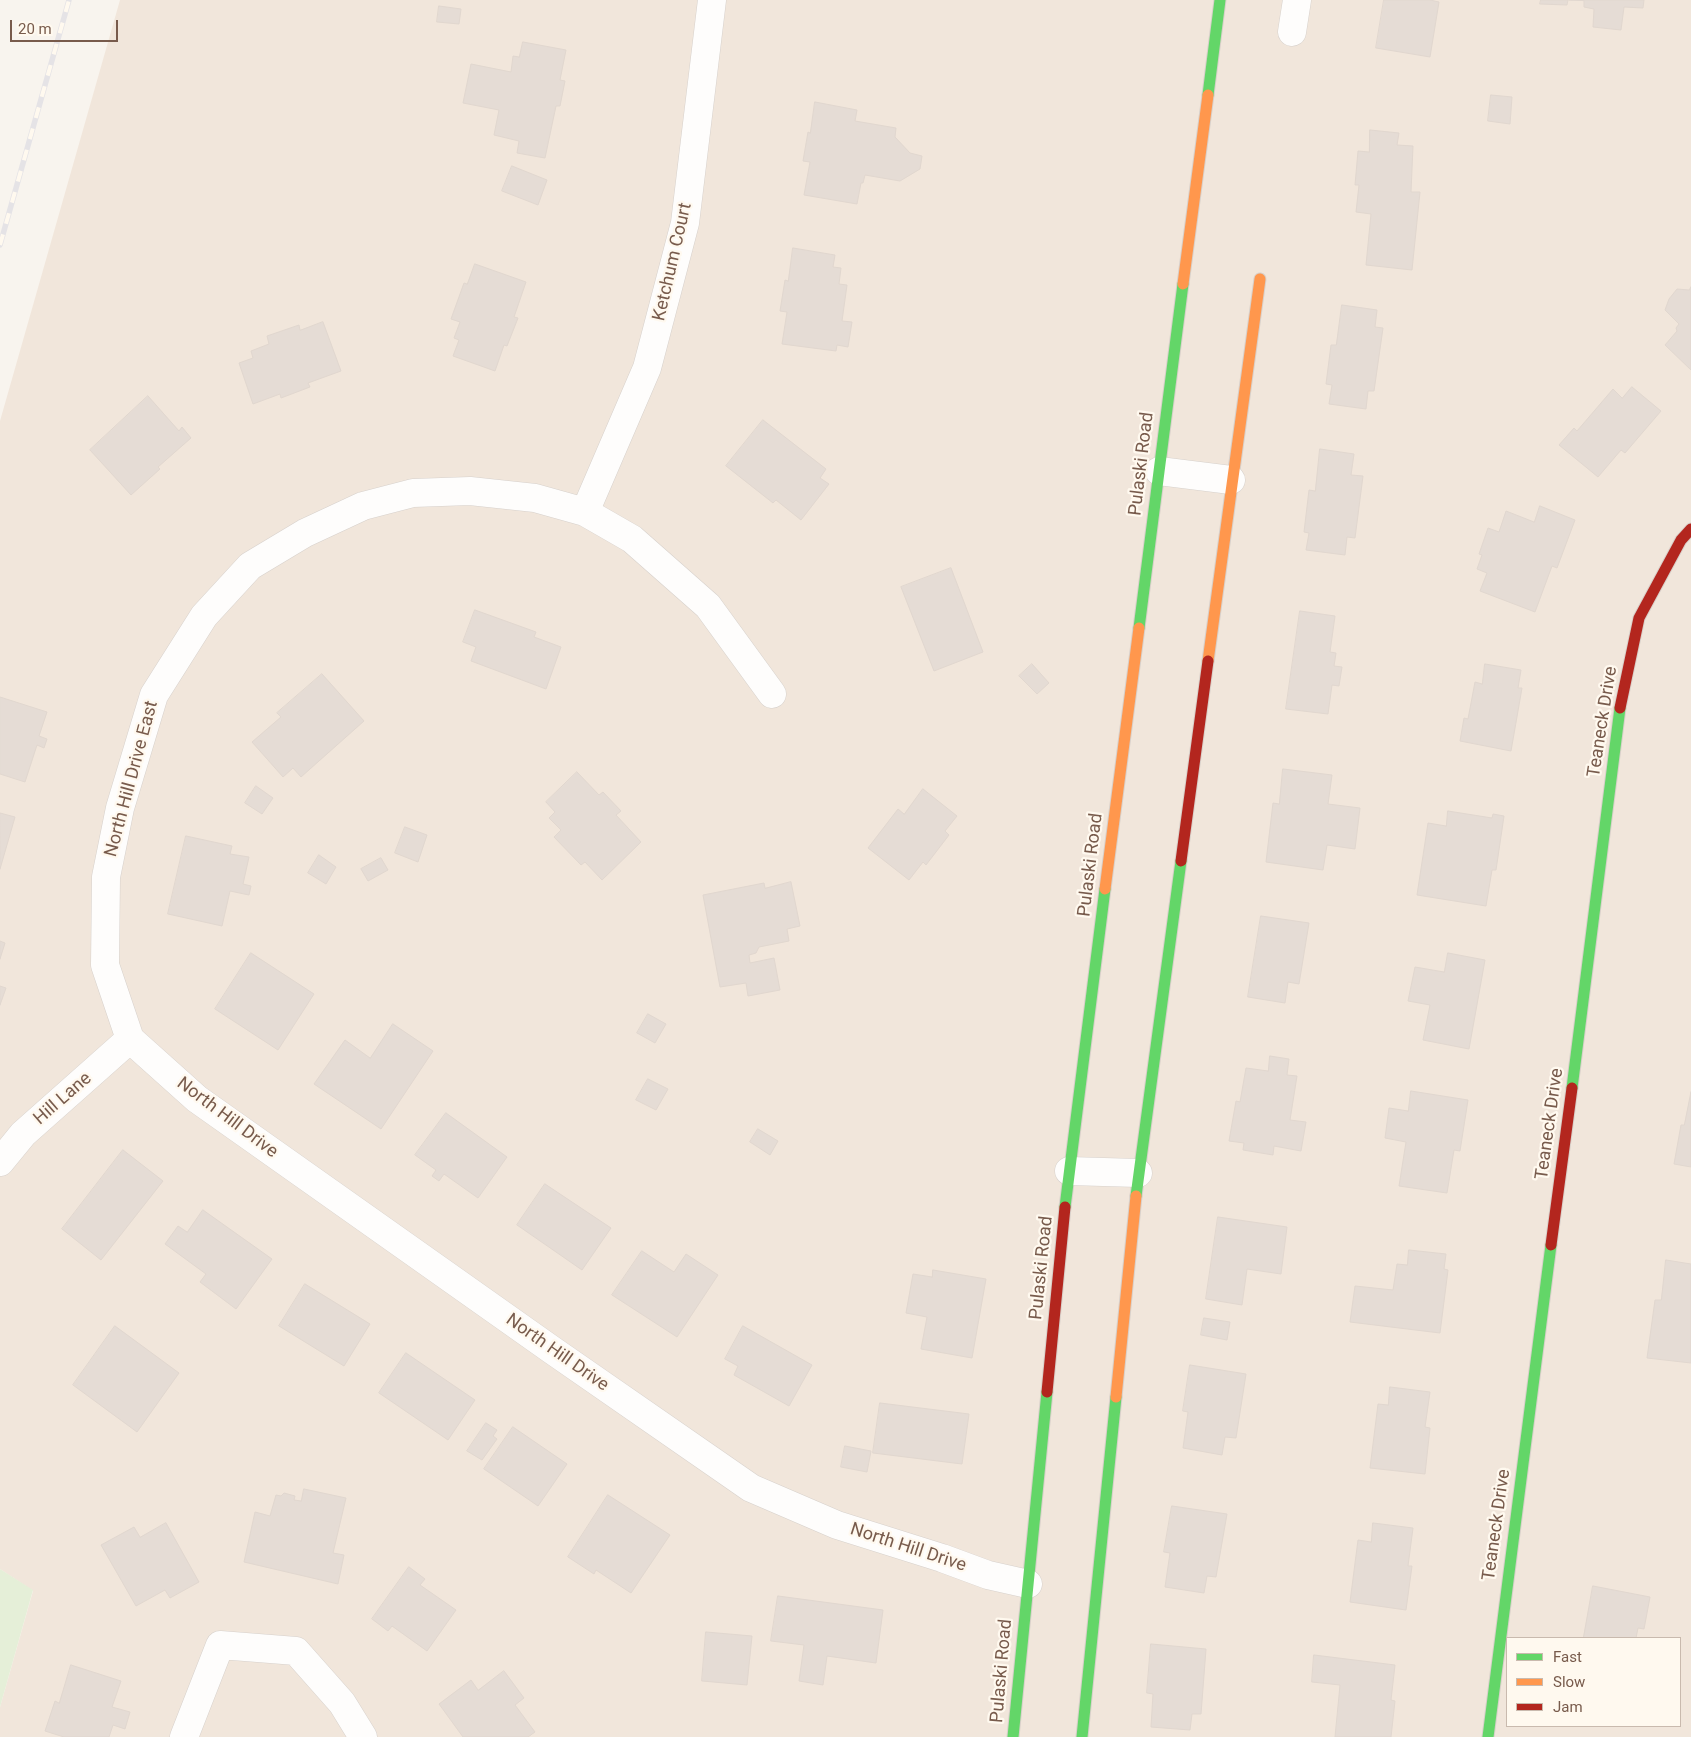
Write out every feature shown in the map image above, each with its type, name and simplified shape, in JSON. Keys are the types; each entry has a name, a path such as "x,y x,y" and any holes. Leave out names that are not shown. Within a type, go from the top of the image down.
{"street":[{"name":"Ketchum Court","path":"586,512 647,368 685,223 712,0"},
{"name":"Pulaski Road","path":"1013,1737 1069,1171 1220,0"},
{"path":"1292,32 1297,0"},
{"path":"1082,1737 1138,1174 1231,480 1260,279"},
{"path":"1159,471 1231,480"},
{"name":"North Hill Drive East","path":"130,1040 105,965 106,876 120,808 154,694 204,616 250,566 305,533 363,506 413,493 470,491 535,498 586,512 632,539 708,606 772,694"},
{"name":"Teaneck Drive","path":"1488,1737 1620,710 1639,618 1681,540 1691,529"},
{"name":"Hill Lane","path":"0,1162 23,1134 130,1040"},
{"name":"North Hill Drive","path":"130,1040 198,1099 544,1345 751,1488 837,1525 942,1558 988,1575 1028,1584"},
{"path":"1069,1171 1138,1174"},
{"path":"184,1737 220,1645 296,1651 342,1703 363,1737"}],"shaded area":[{"path":"120,0 1691,0 1691,1737 0,1737 0,1707 33,1591 0,1569 0,421"}],"green space":[{"path":"0,1569 33,1590 0,1707"}],"building":[{"path":"1384,0 1430,0 1439,2 1430,57 1376,48"},
{"path":"1541,0 1568,0 1567,5 1540,4"},
{"path":"1569,0 1644,0 1643,8 1624,7 1621,30 1593,27 1594,9 1584,7 1584,1"},
{"path":"439,6 461,9 459,24 437,22"},
{"path":"523,42 566,50 560,80 565,81 560,106 556,106 545,158 517,153 519,141 494,135 499,110 463,103 471,64 511,72 513,56 519,57"},
{"path":"1491,95 1512,97 1510,124 1488,121"},
{"path":"815,102 857,110 855,121 896,128 895,137 910,153 922,156 920,169 900,181 865,175 863,183 861,183 857,204 804,195 810,162 803,161"},
{"path":"1370,130 1399,133 1397,145 1413,146 1411,192 1420,192 1412,270 1366,265 1371,214 1356,212 1359,185 1355,185 1358,151 1369,152"},
{"path":"512,166 547,180 538,205 502,191"},
{"path":"793,248 835,255 833,267 841,268 839,284 847,285 842,321 852,322 848,347 837,345 836,351 782,344 787,312 780,311 785,280 788,281"},
{"path":"475,264 526,282 514,317 518,318 507,346 504,345 495,371 453,356 459,340 454,338 460,322 451,319 464,283 467,284"},
{"path":"1691,287 1691,370 1665,345 1677,331 1676,328 1679,324 1665,310 1669,299 1677,289 1689,290"},
{"path":"1342,305 1377,310 1375,327 1383,328 1374,391 1368,391 1366,409 1329,404 1332,385 1326,384 1331,345 1336,345"},
{"path":"323,322 341,371 308,383 310,387 281,398 280,394 253,404 239,363 253,358 251,351 269,344 267,336 299,325 300,330"},
{"path":"1632,387 1661,411 1625,453 1621,450 1598,477 1559,445 1574,428 1577,431 1613,389 1622,398"},
{"path":"148,396 179,431 182,427 191,438 158,467 160,469 131,495 90,450"},
{"path":"763,420 826,469 820,478 829,484 801,520 776,500 773,503 726,466"},
{"path":"1320,449 1354,454 1351,475 1363,476 1355,538 1347,537 1345,555 1306,550 1309,533 1304,532 1309,490 1315,491"},
{"path":"1540,506 1575,520 1557,568 1552,566 1535,612 1480,591 1487,573 1477,569 1482,555 1479,554 1488,528 1499,532 1506,511 1534,522"},
{"path":"951,568 983,652 934,671 901,587"},
{"path":"475,610 536,632 534,637 561,647 546,689 471,661 476,647 463,642"},
{"path":"1300,611 1335,616 1330,652 1336,653 1334,666 1342,667 1339,686 1332,685 1328,714 1286,709"},
{"path":"1032,664 1049,683 1037,694 1019,676"},
{"path":"1485,664 1521,670 1518,688 1522,688 1511,751 1460,741 1464,718 1468,719 1475,682 1482,684"},
{"path":"322,674 364,721 301,777 293,768 283,777 252,742 281,717 277,713"},
{"path":"0,697 47,712 39,736 47,739 44,748 37,745 25,782 0,774"},
{"path":"1283,769 1332,775 1328,804 1360,808 1355,849 1327,845 1323,870 1266,862 1273,803 1279,804"},
{"path":"577,772 599,795 603,792 621,811 616,815 641,842 602,880 585,862 581,865 554,837 561,830 549,818 555,812 546,802"},
{"path":"256,786 273,798 262,814 245,803"},
{"path":"923,789 957,816 945,831 949,835 926,865 923,862 909,880 868,848 898,809 904,814"},
{"path":"1448,811 1492,818 1493,814 1504,816 1496,870 1492,870 1486,906 1417,895 1428,823 1446,826"},
{"path":"0,813 15,817 0,869"},
{"path":"405,827 427,835 418,862 395,853"},
{"path":"186,836 232,846 230,854 249,857 243,884 251,886 249,895 230,891 222,926 168,914"},
{"path":"319,855 336,867 326,884 308,873"},
{"path":"381,858 388,870 368,881 361,869"},
{"path":"791,882 800,926 787,929 789,941 759,947 756,953 749,955 750,963 774,958 780,990 748,996 746,983 720,987 703,895 764,883 765,888"},
{"path":"1261,916 1309,923 1299,984 1288,982 1285,1003 1248,997"},
{"path":"0,941 5,943 0,959"},
{"path":"251,953 314,994 278,1050 215,1009"},
{"path":"1448,953 1485,960 1469,1049 1423,1040 1430,1005 1408,1001 1415,967 1444,972"},
{"path":"0,986 6,988 0,1005"},
{"path":"648,1014 666,1024 655,1043 637,1033"},
{"path":"393,1024 433,1051 381,1129 314,1084 345,1040 370,1058"},
{"path":"1270,1056 1289,1059 1287,1075 1297,1076 1290,1120 1306,1122 1301,1151 1274,1146 1273,1155 1243,1150 1244,1143 1229,1141 1236,1101 1240,1102 1246,1068 1268,1071"},
{"path":"648,1079 668,1089 656,1110 636,1100"},
{"path":"1411,1091 1468,1100 1460,1151 1454,1150 1447,1193 1399,1186 1406,1142 1385,1138 1389,1108 1408,1111"},
{"path":"1691,1092 1691,1167 1674,1164 1681,1125 1684,1125"},
{"path":"446,1113 507,1157 478,1198 444,1174 439,1181 432,1176 436,1170 415,1155"},
{"path":"758,1129 778,1141 770,1155 750,1142"},
{"path":"123,1150 163,1181 101,1260 62,1229"},
{"path":"545,1184 611,1228 582,1270 517,1225"},
{"path":"203,1210 272,1259 236,1309 200,1282 206,1274 165,1244 178,1226 187,1232"},
{"path":"1218,1217 1287,1227 1281,1274 1247,1269 1242,1305 1206,1299"},
{"path":"1409,1250 1446,1254 1444,1269 1448,1270 1440,1333 1350,1322 1355,1286 1393,1290 1397,1264 1407,1265"},
{"path":"642,1251 674,1272 686,1254 718,1275 677,1337 612,1295"},
{"path":"1666,1260 1691,1264 1691,1363 1647,1358 1655,1300 1661,1300"},
{"path":"933,1270 986,1279 972,1358 921,1349 927,1317 906,1313 913,1274 932,1277"},
{"path":"305,1284 370,1324 344,1366 279,1326"},
{"path":"1204,1318 1230,1322 1227,1340 1201,1335"},
{"path":"115,1326 179,1373 137,1432 73,1385"},
{"path":"743,1326 812,1365 789,1406 734,1375 738,1366 725,1359"},
{"path":"406,1353 475,1400 448,1440 379,1393"},
{"path":"1190,1365 1246,1374 1236,1438 1225,1437 1222,1455 1183,1448 1188,1412 1183,1411"},
{"path":"1390,1387 1430,1392 1425,1427 1430,1428 1425,1474 1370,1468 1378,1404 1388,1405"},
{"path":"880,1403 969,1414 962,1464 873,1453"},
{"path":"486,1423 497,1430 493,1436 497,1439 482,1460 467,1451"},
{"path":"513,1427 567,1464 538,1506 484,1469"},
{"path":"845,1446 871,1451 867,1472 841,1467"},
{"path":"304,1489 346,1498 333,1553 344,1555 338,1584 244,1562 255,1512 270,1516 276,1495 281,1496 284,1493 295,1496 294,1500 301,1501"},
{"path":"608,1495 670,1535 631,1593 596,1570 594,1574 568,1557"},
{"path":"1172,1506 1227,1514 1216,1577 1207,1576 1204,1593 1165,1587 1170,1553 1164,1552"},
{"path":"166,1523 199,1582 170,1598 165,1590 136,1606 101,1545 134,1527 140,1537"},
{"path":"1373,1523 1413,1528 1408,1566 1412,1566 1406,1610 1350,1602 1358,1540 1371,1542"},
{"path":"409,1567 425,1579 420,1585 456,1610 427,1651 392,1626 388,1631 372,1619"},
{"path":"1593,1586 1650,1597 1644,1629 1638,1628 1636,1637 1583,1637"},
{"path":"778,1596 883,1610 876,1663 827,1656 823,1685 799,1681 804,1645 771,1641"},
{"path":"706,1632 752,1636 747,1685 702,1681"},
{"path":"1151,1644 1206,1649 1201,1714 1192,1714 1190,1730 1151,1727 1153,1694 1147,1693"},
{"path":"1314,1655 1395,1665 1391,1700 1395,1701 1391,1737 1335,1737 1340,1685 1312,1682"},
{"path":"71,1665 121,1681 112,1707 130,1712 125,1729 113,1725 109,1737 64,1737 45,1731 55,1701 59,1703"},
{"path":"504,1671 524,1698 515,1705 535,1732 528,1737 463,1737 439,1704 471,1680 478,1690"}],"railway":[{"path":"0,245 69,0"}],"traffic: fast":[{"path":"1208,95 1220,0"},
{"path":"1139,628 1183,284"},
{"path":"1572,1088 1620,708"},
{"path":"1136,1196 1181,861"},
{"path":"1065,1207 1105,889"},
{"path":"1488,1737 1551,1245"},
{"path":"1013,1737 1047,1392"},
{"path":"1082,1737 1116,1397"}],"traffic: slow":[{"path":"1183,284 1208,95"},
{"path":"1208,661 1260,279"},
{"path":"1105,889 1139,628"},
{"path":"1116,1397 1136,1196"}],"traffic: jam":[{"path":"1620,708 1639,618 1681,540 1691,529"},
{"path":"1181,861 1208,661"},
{"path":"1551,1245 1572,1088"},
{"path":"1047,1392 1065,1207"}]}
